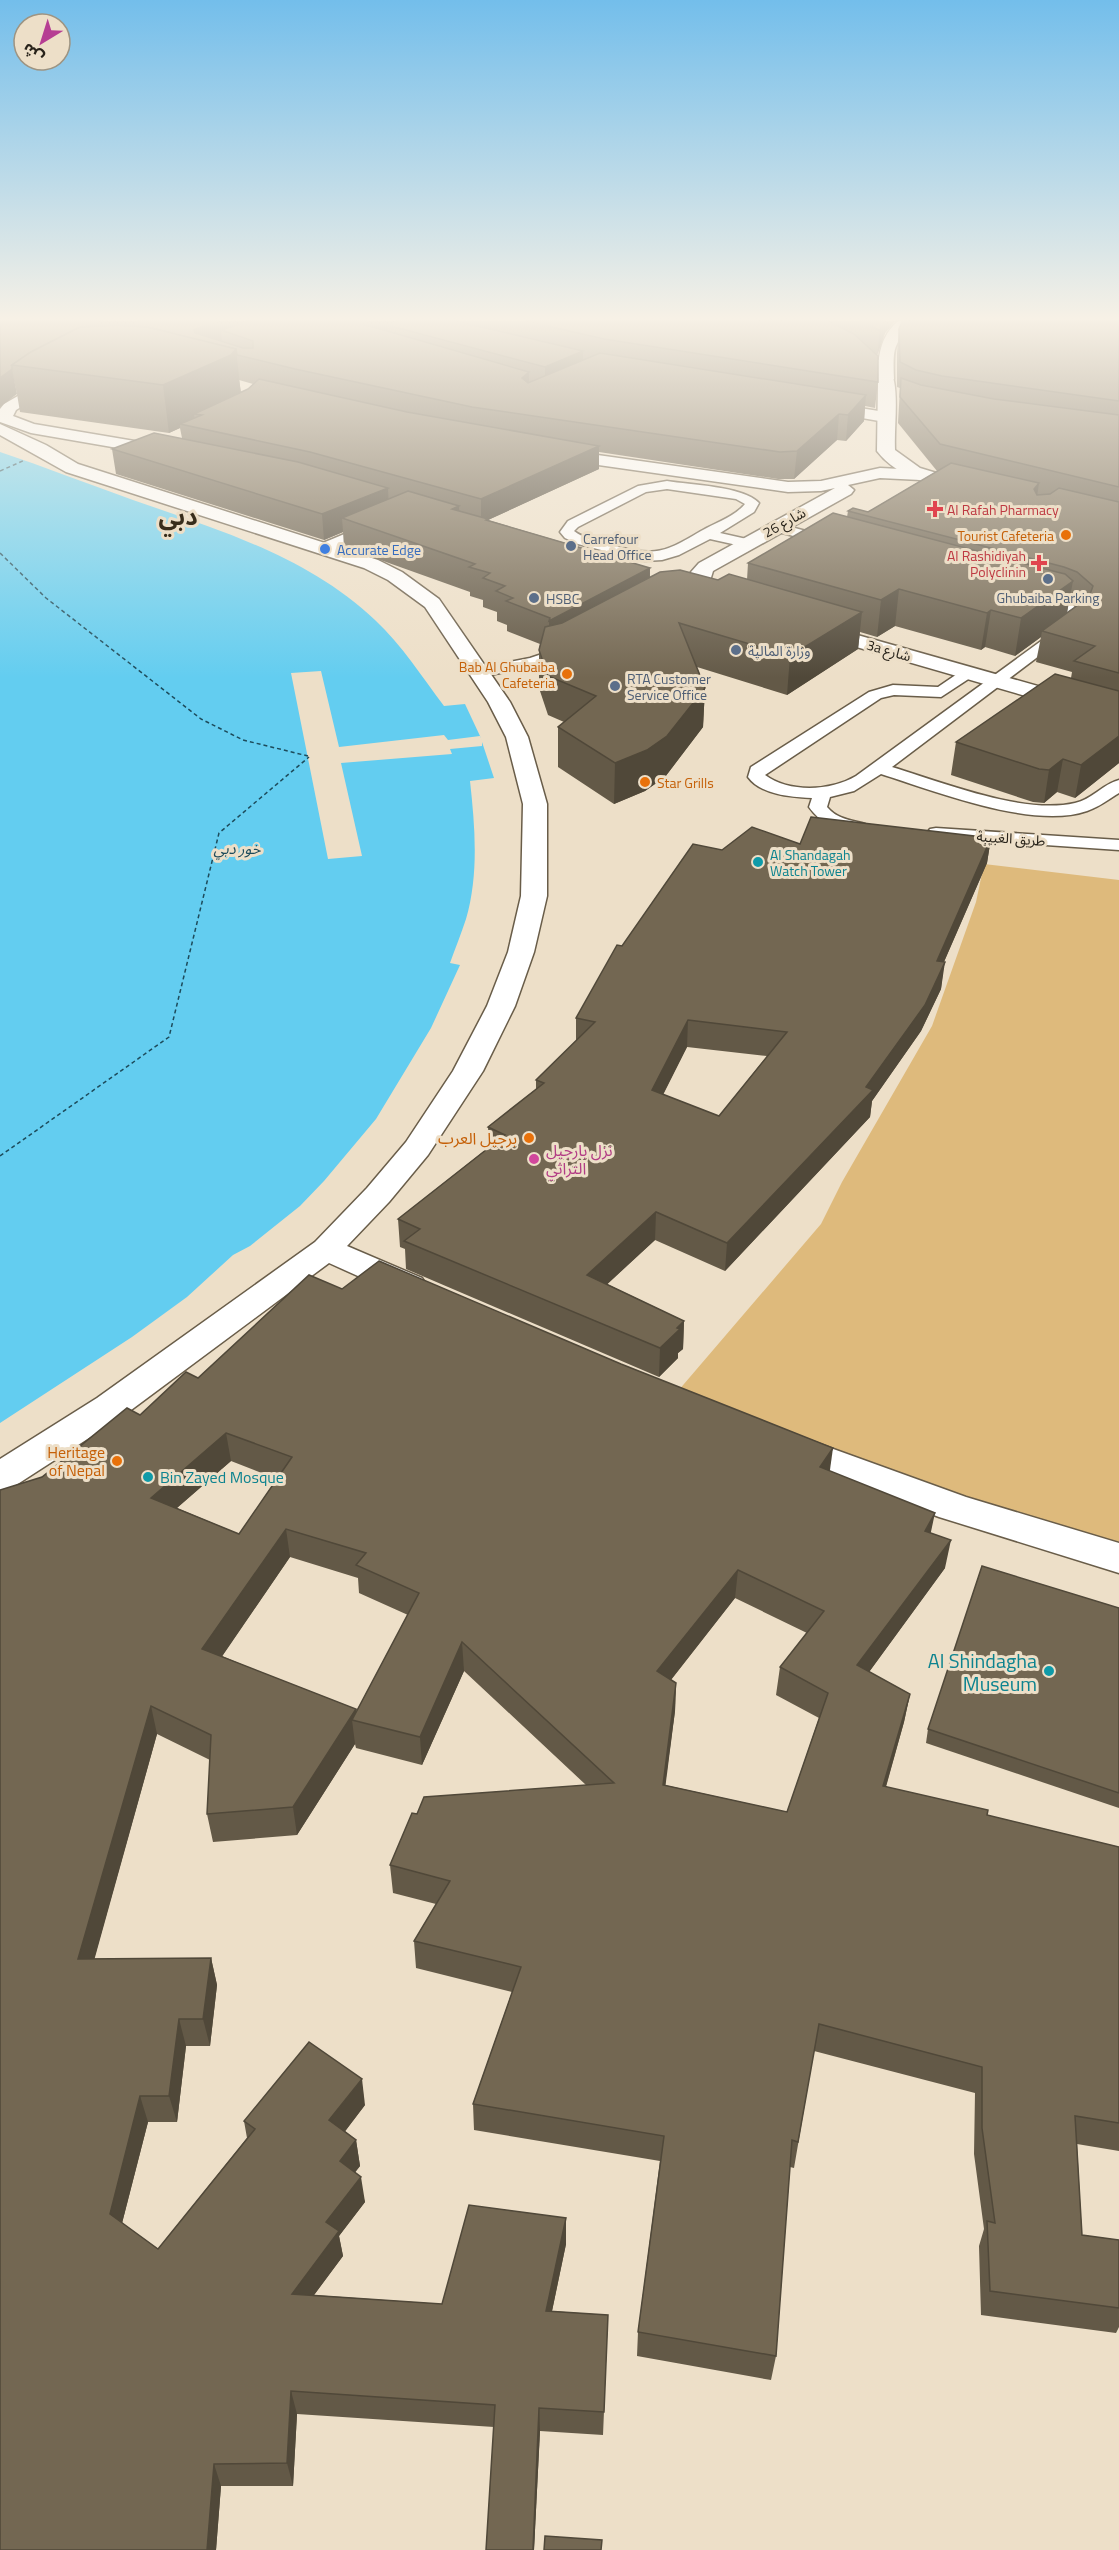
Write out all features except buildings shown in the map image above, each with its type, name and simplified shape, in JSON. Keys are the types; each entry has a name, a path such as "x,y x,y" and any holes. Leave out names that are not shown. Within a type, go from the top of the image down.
{"street":[{"path":"0,1477 110,1407 326,1249 378,1195 417,1148 468,1071 501,1006 521,952 534,896 535,804 517,737 499,702 445,618 432,603 415,589 371,564 72,468 22,440"},
{"path":"100,440 156,450 180,447"},
{"path":"886,440 886,451 904,466 921,475"},
{"path":"539,452 788,487 821,486 880,473 921,475"},
{"name":"شارع 26","path":"710,598 699,585 700,572 828,498 866,484 894,483 980,491 921,475"},
{"path":"682,593 732,604"},
{"name":"3a شارع","path":"799,624 1119,717"},
{"path":"326,1249 444,1300"},
{"path":"754,1432 885,1485 1066,1544 1119,1558"}],"lane":[{"path":"650,486 676,486 740,496 752,503 749,509 700,537 672,553 657,557 638,557 570,536 567,532 568,528 650,486"},
{"path":"323,548 388,520"},
{"path":"776,527 840,544"},
{"path":"700,537 740,547"},
{"path":"572,552 610,549"},
{"path":"970,701 940,692 893,690 879,692 757,771 756,777 770,786 822,793 843,790 879,768 997,682 1077,622 1078,617 1065,606 1019,593"},
{"path":"479,672 546,659 586,640"},
{"path":"940,692 968,673"},
{"name":"طريق الغبيبة","path":"879,768 1009,806 1044,812 1070,810 1091,804 1119,785"},
{"path":"822,793 818,807 828,819 851,827 876,830"},
{"name":"طريق الغبيبة","path":"922,833 1119,845"}],"shaded area":[{"path":"984,864 1119,880 1119,1557 672,1398 821,1224 842,1182 932,1026 976,902"}],"water":[{"name":"خور دبي","path":"0,452 229,534 261,547 321,578 349,598 385,630 444,706 465,704 480,736 494,778 470,781 474,833 473,885 466,919 450,963 460,965 431,1028 376,1119 300,1206 250,1246 233,1255 187,1297 132,1337 0,1423"}],"pier":[{"path":"321,671 339,747 444,735 448,740 480,736 482,740 482,746 450,749 452,754 341,763 362,856 328,859 291,673"}],"ferry route":[{"path":"0,471 25,460"},
{"path":"0,553 46,598 201,719 243,740 308,756"},
{"path":"0,1156 169,1037 219,833 309,757"}],"place":[{"name":"Al Rafah Pharmacy","path":"935,509"},
{"name":"Tourist Cafeteria","path":"1066,535"},
{"name":"Carrefour Head Office","path":"571,546"},
{"name":"Accurate Edge","path":"325,549"},
{"name":"Al Rashidiyah Polyclinin","path":"1039,563"},
{"name":"Ghubaiba Parking","path":"1048,579"},
{"name":"HSBC","path":"534,598"},
{"name":"وزارة المالية","path":"736,650"},
{"name":"Bab Al Ghubaiba Cafeteria","path":"567,674"},
{"name":"RTA Customer Service Office","path":"615,686"},
{"name":"Star Grills","path":"645,782"},
{"name":"Al Shandagah Watch Tower","path":"758,862"},
{"name":"برجيل العرب","path":"529,1138"},
{"name":"نزل بارجيل التراثي","path":"534,1159"},
{"name":"Heritage of Nepal","path":"117,1461"},
{"name":"Bin Zayed Mosque","path":"148,1477"},
{"name":"Al Shindagha Museum","path":"1049,1671"}],"district":[{"name":"دبي","path":"178,516"}]}
